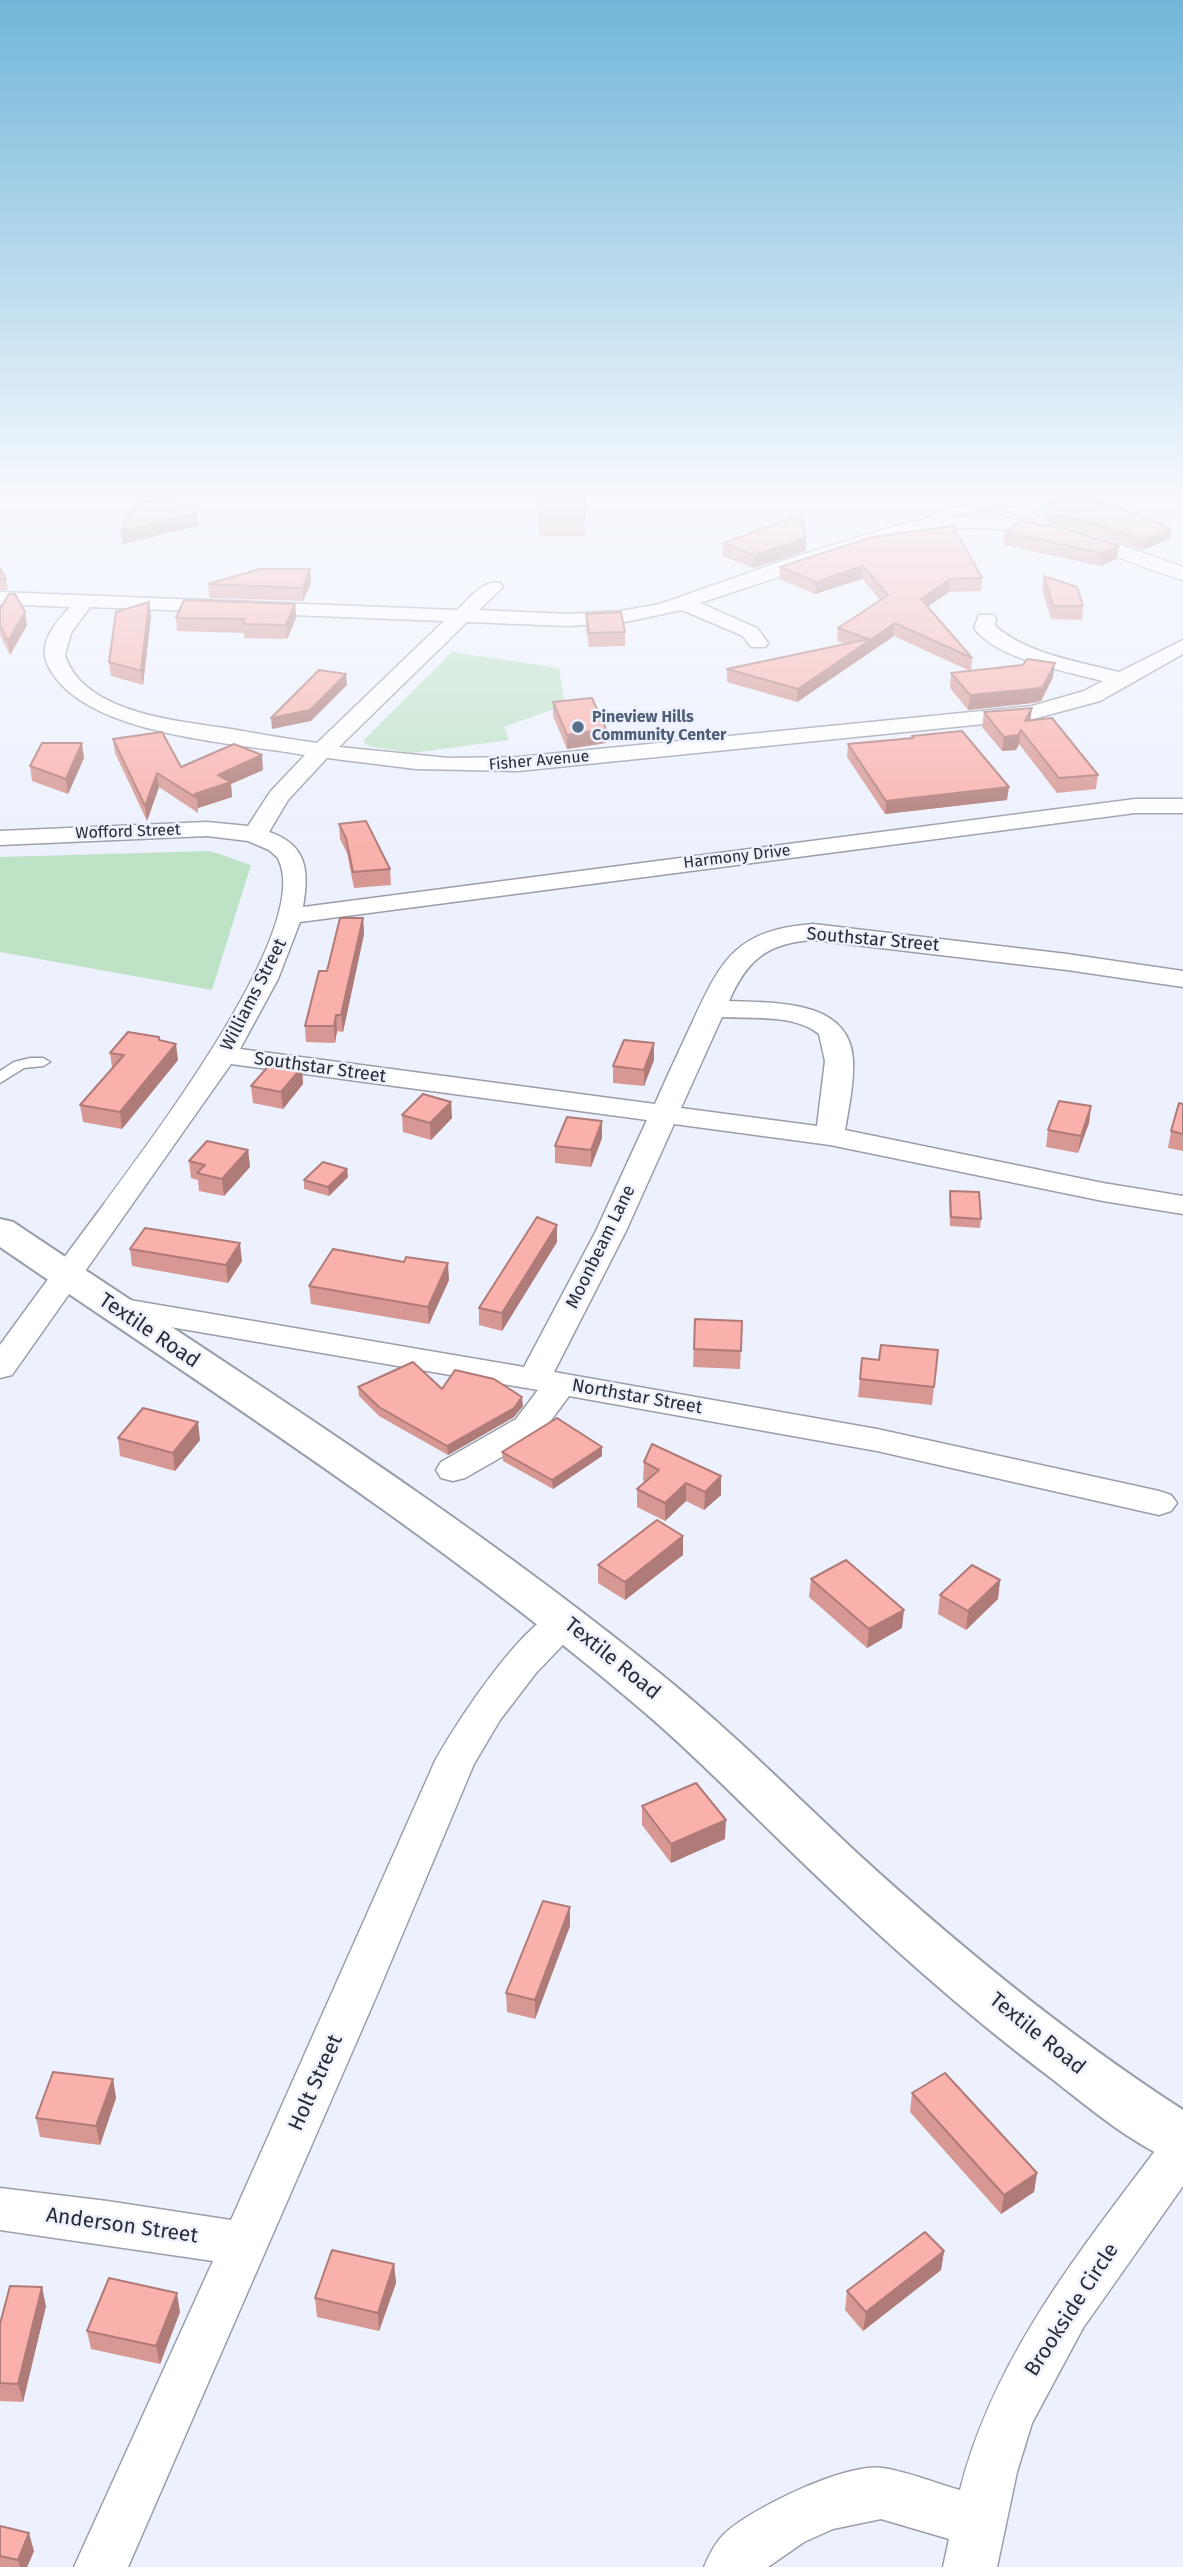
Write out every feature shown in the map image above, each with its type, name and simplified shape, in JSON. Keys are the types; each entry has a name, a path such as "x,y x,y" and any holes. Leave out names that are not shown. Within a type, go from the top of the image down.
{"street":[{"name":"Fisher Avenue","path":"75,615 58,639 54,652 58,665 78,689 92,700 119,712 152,722 412,764 471,766 518,764 1032,712 1092,696 1183,646"},
{"path":"454,615 596,619 636,615"},
{"path":"254,835 278,797 460,615"},
{"path":"709,615 750,632 758,643"},
{"path":"986,619 984,628 1007,645 1124,680"},
{"name":"Harmony Drive","path":"290,916 1135,806 1183,806"},
{"name":"Wofford Street","path":"0,838 207,829 254,835"},
{"name":"Williams Street","path":"0,1368 189,1109 225,1055 272,967 290,916 295,882 292,860 273,843 254,835"},
{"name":"Southstar Street","path":"665,1113 728,974 740,958 763,943 803,932 899,941 1183,979"},
{"path":"714,1008 791,1015 815,1020 827,1026 834,1036 840,1064 830,1136"},
{"name":"Southstar Street","path":"225,1055 830,1136 1103,1192 1183,1205"},
{"name":"Moonbeam Lane","path":"453,1470 528,1427 611,1231 665,1113"},
{"name":"Textile Road","path":"0,1230 294,1429 565,1620 667,1705 845,1872 938,1954 1120,2101 1183,2140"},
{"name":"Northstar Street","path":"112,1307 877,1440 1159,1503"},
{"name":"Holt Street","path":"101,2567 354,1997 455,1762 486,1710 523,1663 565,1620"},
{"name":"Brookside Circle","path":"975,2545 992,2469 1004,2432 1029,2374 1054,2331 1183,2149"},
{"name":"Anderson Street","path":"0,2209 107,2222 244,2244"},
{"path":"731,2567 744,2552 785,2522 831,2503 881,2493 975,2545"}],"lane":[{"path":"0,1079 13,1066 25,1062 43,1062"}],"green space":[{"path":"452,652 559,668 565,705 504,727 509,740 412,753 368,746 363,741"},
{"path":"210,851 251,865 212,990 0,952 0,857"}],"building":[{"path":"0,615 23,615 8,641 0,625"},
{"path":"116,615 148,615 141,671 109,662"},
{"path":"177,615 290,615 286,625 243,624 245,619 176,618"},
{"path":"586,615 622,615 625,632 589,633"},
{"path":"858,615 935,615 972,658 895,623 798,689 727,669 869,639 838,628"},
{"path":"1027,659 1055,663 1043,687 970,695 951,673 1023,665"},
{"path":"319,670 346,674 310,710 271,718"},
{"path":"592,698 606,729 567,735 553,702"},
{"path":"1032,708 1025,721 1052,718 1098,775 1059,778 1021,730 1018,735 1004,737 984,712"},
{"path":"962,731 1009,787 886,801 848,744 913,738 912,736"},
{"path":"162,732 181,767 234,744 262,755 218,775 231,782 195,794 197,798 157,773 145,806 113,739"},
{"path":"42,743 82,743 66,779 30,766"},
{"path":"366,821 390,869 353,872 346,838 339,824"},
{"path":"340,918 363,918 341,1015 336,1015 334,1026 305,1026 319,971 327,971"},
{"path":"128,1032 159,1037 159,1040 176,1044 120,1112 80,1105 124,1055 110,1053"},
{"path":"624,1040 654,1043 644,1070 613,1066"},
{"path":"272,1062 302,1067 281,1092 251,1086"},
{"path":"423,1094 451,1102 430,1123 402,1115"},
{"path":"1059,1101 1091,1106 1081,1136 1048,1130"},
{"path":"1179,1103 1183,1104 1183,1134 1171,1131"},
{"path":"567,1117 602,1121 591,1150 555,1146"},
{"path":"207,1141 248,1150 222,1179 197,1173 205,1165 189,1161"},
{"path":"323,1162 347,1169 328,1187 304,1180"},
{"path":"950,1191 979,1192 981,1219 951,1217"},
{"path":"537,1217 557,1225 502,1313 479,1308"},
{"path":"145,1228 240,1243 226,1265 130,1249"},
{"path":"333,1249 404,1262 406,1257 448,1263 428,1307 309,1286"},
{"path":"695,1319 742,1321 741,1351 694,1349"},
{"path":"881,1345 938,1350 934,1387 860,1379 862,1358 879,1360"},
{"path":"413,1362 442,1389 455,1370 494,1379 522,1397 514,1408 447,1446 379,1407 358,1387"},
{"path":"143,1408 198,1422 173,1453 118,1438"},
{"path":"557,1418 602,1447 552,1480 502,1452"},
{"path":"652,1444 721,1476 705,1492 686,1483 665,1503 637,1489 659,1470 644,1462"},
{"path":"657,1520 683,1536 625,1582 598,1565"},
{"path":"846,1560 904,1610 869,1629 811,1579"},
{"path":"972,1565 1000,1580 968,1611 940,1595"},
{"path":"696,1783 726,1820 671,1844 642,1806"},
{"path":"543,1901 570,1907 535,2000 506,1993"},
{"path":"53,2072 113,2079 96,2126 36,2118"},
{"path":"945,2073 1037,2173 1004,2195 912,2093"},
{"path":"925,2232 944,2251 866,2312 847,2291"},
{"path":"332,2250 394,2264 378,2313 315,2298"},
{"path":"109,2278 177,2293 156,2346 87,2331"},
{"path":"10,2286 42,2287 18,2384 0,2383 0,2324"},
{"path":"0,2526 29,2533 18,2560 0,2556"}],"place":[{"name":"Pineview Hills Community Center","path":"578,727"}]}
